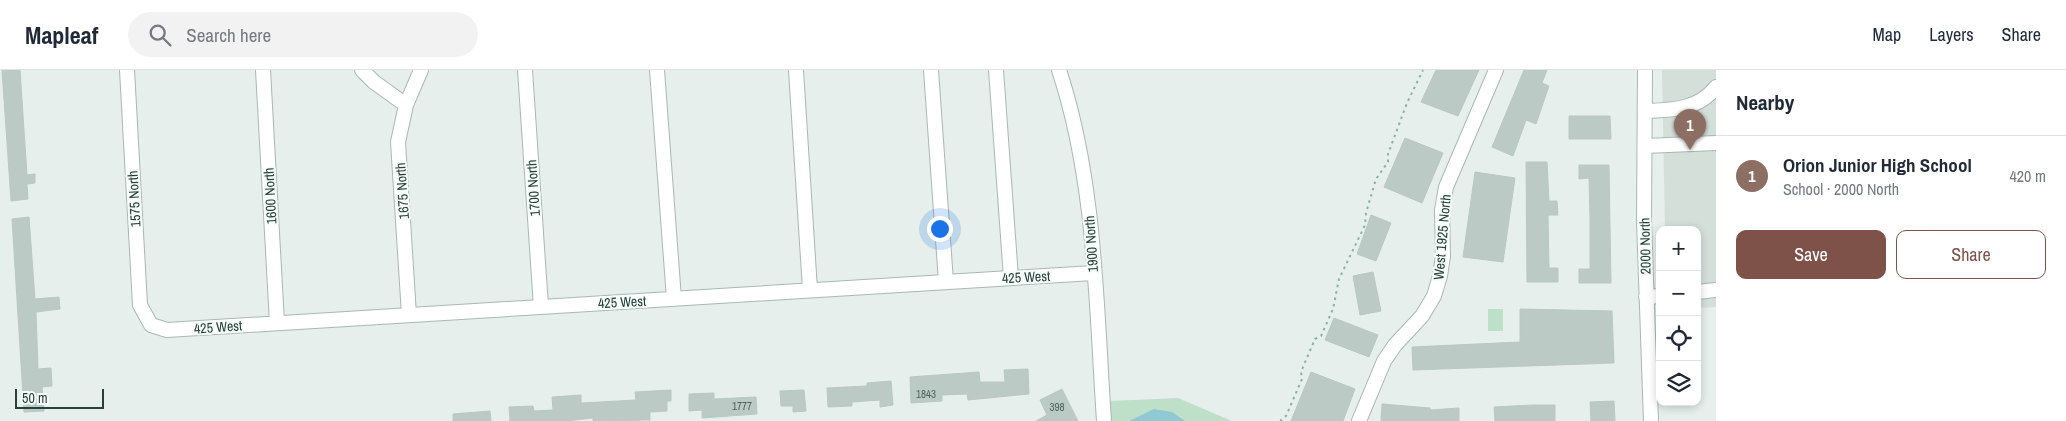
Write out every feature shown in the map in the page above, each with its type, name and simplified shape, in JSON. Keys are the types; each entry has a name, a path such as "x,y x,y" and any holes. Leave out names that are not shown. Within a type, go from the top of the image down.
{"street":[{"name":"1575 North","path":"127,70 140,305 151,325"},
{"name":"1600 North","path":"263,70 277,323"},
{"path":"362,70 374,82 406,106"},
{"name":"1675 North","path":"409,315 398,142 406,106 421,70"},
{"name":"1700 North","path":"525,70 541,307"},
{"path":"658,70 674,299"},
{"path":"796,70 810,290"},
{"path":"931,70 946,282"},
{"path":"996,70 1012,278"},
{"name":"1900 North","path":"1059,70 1070,107 1087,189 1104,421"},
{"name":"West 1925 North","path":"1358,421 1384,361 1395,345 1422,316 1434,296 1440,276 1442,210 1446,187 1496,70"},
{"name":"2000 North","path":"1645,70 1645,146 1653,296 1651,421"},
{"path":"1645,111 1686,108 1699,102 1716,87"},
{"path":"1645,146 1716,143"},
{"name":"425 West","path":"151,325 167,330 1093,273"},
{"path":"1701,292 1716,290"}],"path":[{"path":"1280,421 1286,416 1302,379 1301,372 1315,339 1321,336 1333,309 1339,279 1365,225 1366,213 1376,179 1388,162 1388,154 1403,112 1423,70"}],"shaded area":[{"path":"1662,70 1716,70 1716,307 1701,308 1701,226 1665,226"}],"green space":[{"path":"1488,309 1503,309 1503,331 1488,331"},
{"path":"1178,398 1232,421 1111,421 1110,401"}],"water":[{"path":"1154,409 1172,412 1185,421 1129,421"}],"building":[{"path":"2,70 20,70 27,175 35,174 35,183 27,184 28,199 11,201"},
{"path":"1436,70 1479,70 1458,116 1421,102"},
{"path":"1524,70 1547,70 1542,83 1549,86 1536,124 1526,120 1513,156 1492,147"},
{"path":"1569,116 1610,116 1611,139 1569,139"},
{"path":"1405,138 1443,153 1422,203 1384,187"},
{"path":"1526,162 1547,162 1549,201 1557,201 1558,215 1548,215 1549,268 1558,268 1558,282 1527,282"},
{"path":"1579,165 1609,165 1611,283 1579,283 1579,269 1590,269 1590,218 1589,178 1579,179"},
{"path":"1475,172 1515,178 1503,262 1463,257"},
{"path":"1371,215 1391,223 1376,261 1357,254"},
{"path":"29,217 35,299 59,297 60,309 36,312 38,369 51,368 52,386 42,387 44,411 24,412 12,219"},
{"path":"1373,272 1381,311 1360,315 1353,276"},
{"path":"1520,309 1612,311 1614,363 1413,370 1412,347 1520,342"},
{"path":"1334,318 1378,335 1369,357 1325,340"},
{"path":"1028,369 1029,394 968,400 967,394 942,395 942,401 911,403 910,377 979,372 980,382 1005,382 1004,370"},
{"path":"1311,372 1355,389 1343,421 1291,421"},
{"path":"891,381 893,405 880,407 880,400 852,402 852,406 828,407 827,388 867,386 867,383"},
{"path":"1062,389 1078,421 1036,421 1047,415 1040,400"},
{"path":"671,390 671,401 667,401 667,411 650,412 650,420 593,421 593,418 566,421 510,421 509,407 533,406 534,411 553,410 552,397 581,395 581,403 636,400 635,392"},
{"path":"804,390 806,411 793,412 793,406 781,406 780,391"},
{"path":"714,393 714,399 756,397 757,414 702,418 702,410 689,411 689,394"},
{"path":"1614,401 1615,421 1591,421 1590,402"},
{"path":"1382,404 1430,408 1430,410 1459,408 1459,421 1381,421"},
{"path":"1555,405 1555,421 1495,421 1494,407"},
{"path":"490,411 491,421 453,421 453,414"}],"place":[{"name":"Orion Junior High School","path":"1690,150"}]}
